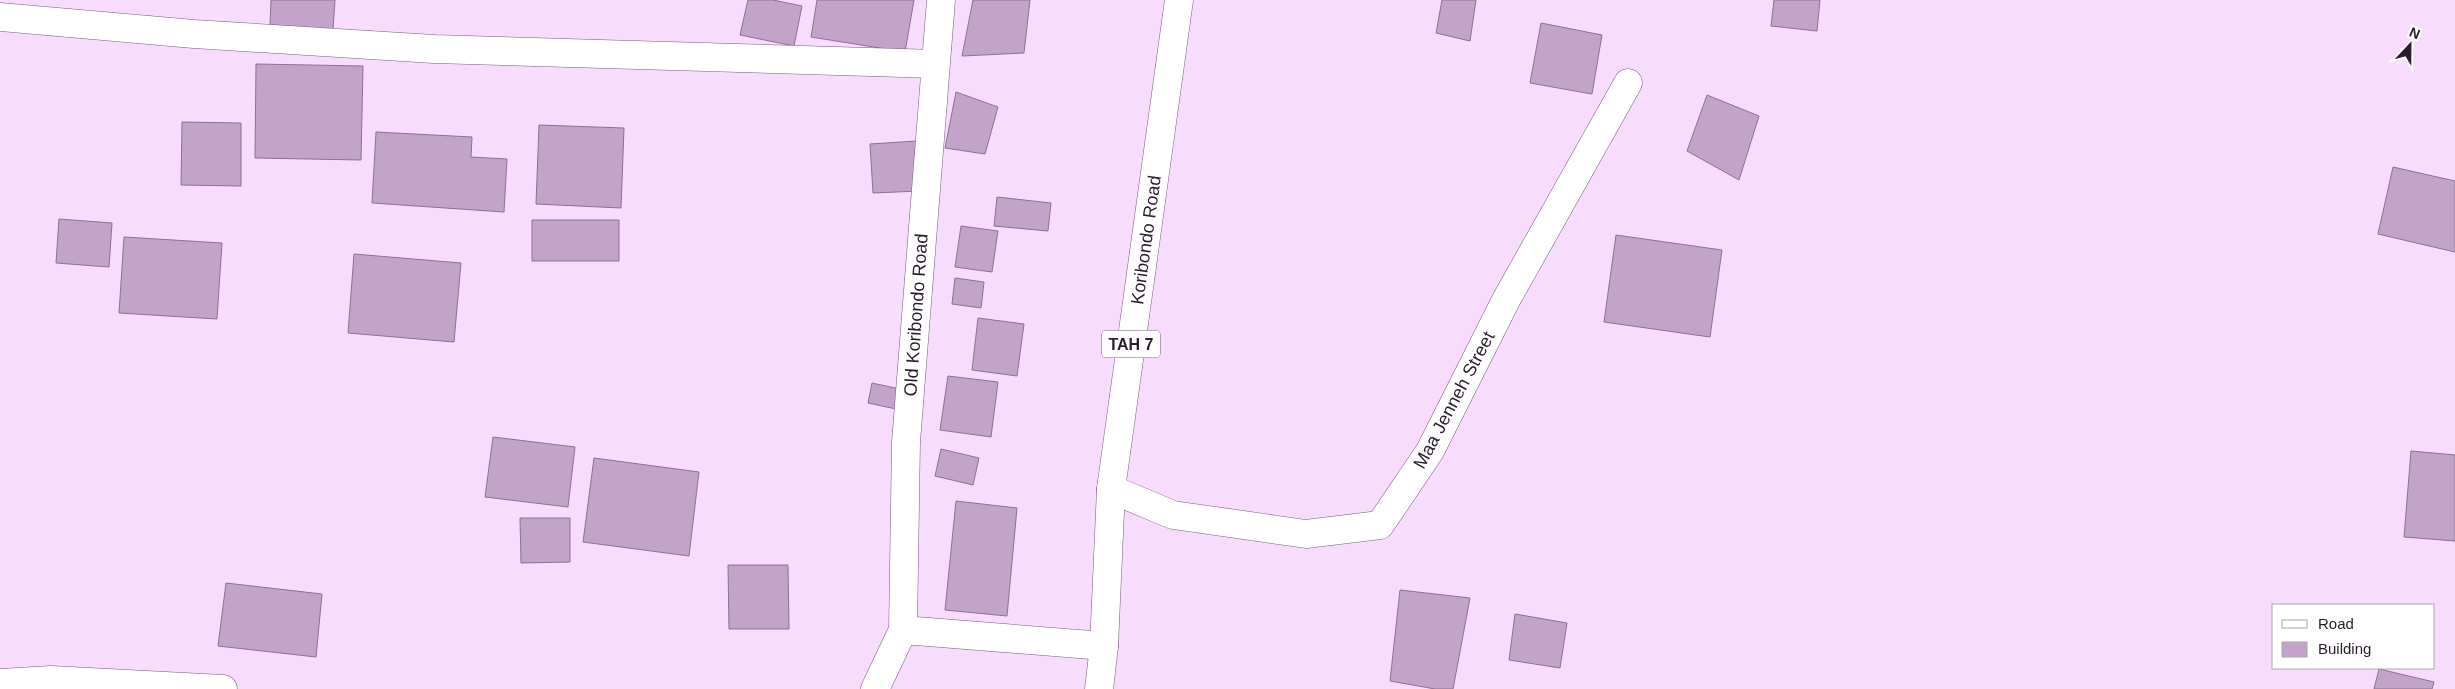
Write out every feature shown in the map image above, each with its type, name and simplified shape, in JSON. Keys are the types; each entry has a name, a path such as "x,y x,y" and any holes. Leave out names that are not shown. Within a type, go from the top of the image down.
{"main road":[{"name":"Old Koribondo Road","path":"875,689 903,630 906,442 941,0"},
{"name":"Koribondo Road","path":"1098,689 1104,646 1111,489 1179,0"},
{"path":"0,17 194,34 434,49 936,64"},
{"name":"Maa Jenneh Street","path":"1111,489 1173,515 1306,534 1380,525 1430,451 1506,300 1628,83"},
{"path":"903,630 1104,646"},
{"path":"0,683 52,680 223,689"}],"building":[{"path":"271,0 335,0 333,30 270,25"},
{"path":"748,0 773,0 802,6 794,46 740,35"},
{"path":"817,0 914,0 905,52 811,37"},
{"path":"973,0 1030,0 1024,53 962,56"},
{"path":"1442,0 1476,0 1470,41 1436,33"},
{"path":"1774,0 1820,0 1817,31 1771,26"},
{"path":"1541,23 1602,35 1592,94 1530,83"},
{"path":"256,64 363,66 361,160 255,158"},
{"path":"956,92 998,107 985,154 945,148"},
{"path":"1707,95 1759,116 1739,180 1687,151"},
{"path":"182,122 241,123 241,186 181,185"},
{"path":"539,125 624,128 621,208 536,204"},
{"path":"376,132 472,137 471,157 507,159 504,212 372,203"},
{"path":"917,141 920,191 873,193 870,144"},
{"path":"2393,167 2455,181 2455,252 2378,234"},
{"path":"997,197 1051,203 1048,231 994,226"},
{"path":"59,219 112,223 109,267 56,263"},
{"path":"532,220 619,220 619,261 532,261"},
{"path":"961,226 998,231 992,272 955,267"},
{"path":"1616,235 1722,250 1710,337 1604,322"},
{"path":"124,237 222,243 217,319 119,313"},
{"path":"354,254 461,263 454,342 348,333"},
{"path":"955,278 984,282 981,308 952,304"},
{"path":"978,318 1024,324 1017,376 972,370"},
{"path":"948,376 998,382 991,437 940,430"},
{"path":"872,383 900,389 896,409 868,403"},
{"path":"493,437 575,447 568,507 485,497"},
{"path":"941,449 979,458 973,485 935,476"},
{"path":"2411,451 2455,455 2455,541 2404,537"},
{"path":"594,458 699,472 689,556 583,542"},
{"path":"956,501 1017,508 1007,616 945,610"},
{"path":"520,518 570,518 570,562 521,563"},
{"path":"728,565 788,565 789,629 729,629"},
{"path":"226,583 322,594 316,657 218,646"},
{"path":"1400,590 1470,598 1453,689 1435,689 1390,681"},
{"path":"1515,614 1567,623 1560,668 1509,660"},
{"path":"2379,669 2434,682 2432,689 2374,689"}]}
